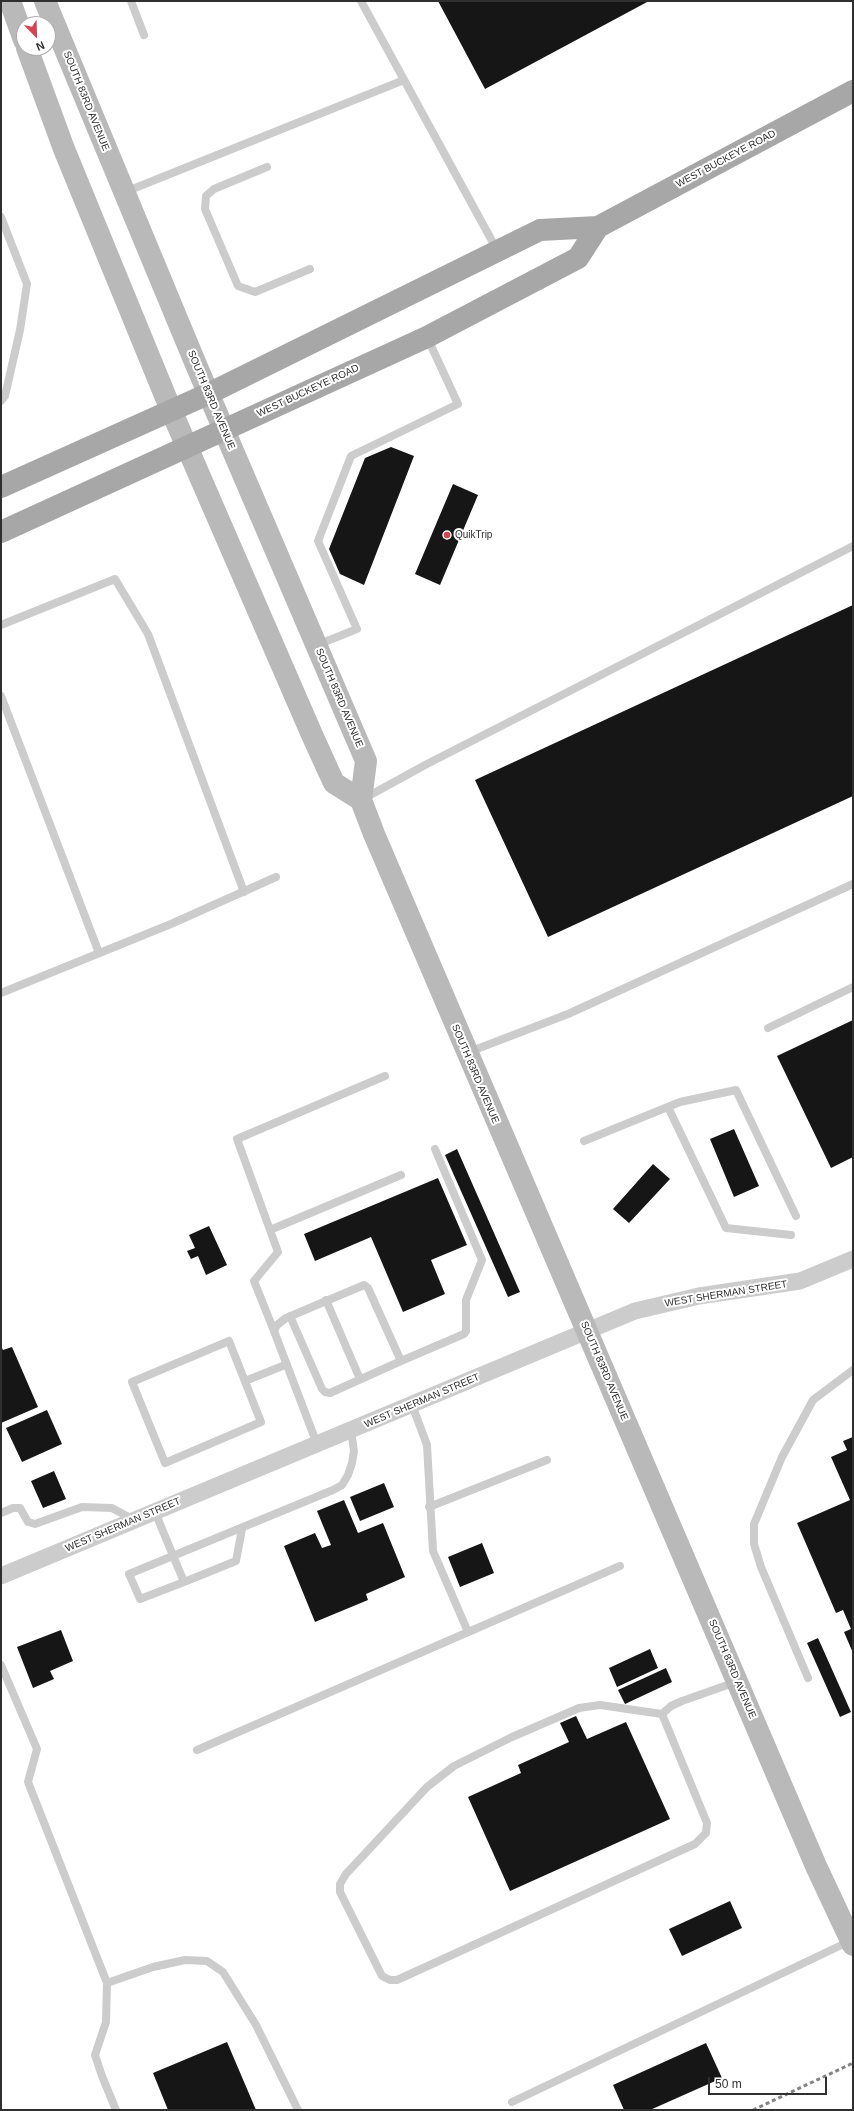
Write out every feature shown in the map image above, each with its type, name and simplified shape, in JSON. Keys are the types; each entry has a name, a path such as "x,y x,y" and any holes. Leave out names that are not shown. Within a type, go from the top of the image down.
{"main road":[{"path":"10,1 16,18"},
{"name":"SOUTH 83RD AVENUE","path":"45,1 208,394 366,761 361,800 466,1053 851,1943 853,1964"},
{"path":"30,56 64,149 171,410 334,783 361,800"},
{"name":"WEST BUCKEYE ROAD","path":"1,486 208,394 540,230 598,227 853,91"},
{"name":"WEST BUCKEYE ROAD","path":"1,532 427,337 578,258 598,227"}],"street":[{"name":"WEST SHERMAN STREET","path":"1,1576 635,1311 665,1303 800,1281 853,1259"}],"lane":[{"path":"131,1 144,35"},
{"path":"361,1 497,251"},
{"path":"124,192 404,80"},
{"path":"267,167 214,189 206,196 205,209 238,286 255,292 310,269"},
{"path":"1,217 27,284 20,330 5,396 1,401"},
{"path":"316,645 357,629 318,541 351,456 458,404 427,337"},
{"path":"361,800 427,764 853,546"},
{"path":"1,625 115,579 148,634 244,892"},
{"path":"1,696 99,953"},
{"path":"1,993 171,924 276,877"},
{"path":"466,1053 575,1011 853,884"},
{"path":"768,1028 853,987"},
{"path":"317,1444 285,1365 254,1281 278,1252 237,1139 385,1076"},
{"path":"584,1141 680,1102 736,1090 796,1216"},
{"path":"668,1107 726,1228 791,1235"},
{"path":"290,1316 322,1389 325,1392 330,1393 464,1334 467,1328 466,1300 482,1260 435,1149"},
{"path":"270,1230 401,1175"},
{"path":"274,1332 277,1325 290,1316 361,1286 366,1286 401,1361"},
{"path":"326,1300 360,1379"},
{"path":"229,1341 245,1381 261,1422 165,1463 132,1382 229,1341"},
{"path":"245,1381 285,1365"},
{"path":"808,1678 760,1567 754,1544 754,1524 782,1457 813,1400 853,1370"},
{"path":"412,1405 427,1445 433,1551 468,1632"},
{"path":"242,1529 236,1561 140,1599 129,1574 242,1529 342,1485 348,1475 354,1451 350,1430"},
{"path":"430,1507 546,1460"},
{"path":"1,1513 13,1508 20,1508 28,1522 35,1524 82,1507 112,1508 134,1520"},
{"path":"156,1512 184,1582"},
{"path":"197,1750 620,1566"},
{"path":"1,1665 37,1749 28,1782 107,1983 106,2022 95,2055 116,2110"},
{"path":"662,1714 707,1822 706,1833 695,1844 397,1980 390,1980 382,1976 340,1892 340,1884 346,1874 427,1787 454,1766 512,1737 579,1708 600,1705 662,1714 671,1706 682,1701 737,1681"},
{"path":"512,2102 851,1943"},
{"path":"107,1983 153,1967 184,1960 207,1961 223,1972 256,2025 298,2110"}],"building":[{"path":"438,1 649,1 485,89"},
{"path":"391,447 414,456 364,585 340,574 329,549 365,458"},
{"name":"QuikTrip","path":"453,484 478,495 440,585 415,574"},
{"path":"853,605 853,796 548,937 475,780"},
{"path":"853,1020 853,1157 831,1168 777,1056"},
{"path":"734,1129 759,1186 734,1197 710,1139"},
{"path":"457,1149 520,1292 508,1297 445,1155"},
{"path":"653,1164 670,1179 629,1223 613,1209"},
{"path":"438,1178 467,1245 431,1260 445,1294 403,1312 371,1237 315,1261 304,1234"},
{"path":"209,1226 227,1265 206,1275 198,1256 191,1259 187,1251 195,1248 189,1235"},
{"path":"1,1346 3,1350 12,1347 38,1407 1,1423"},
{"path":"47,1410 62,1444 22,1462 6,1428"},
{"path":"853,1437 853,1653 844,1632 851,1629 843,1610 836,1613 797,1523 850,1500 831,1457 847,1450 843,1441"},
{"path":"54,1471 66,1499 43,1508 31,1481"},
{"path":"384,1483 394,1507 360,1521 350,1497"},
{"path":"344,1500 358,1533 383,1523 405,1577 366,1594 368,1600 315,1622 284,1546 315,1533 322,1548 331,1545 317,1511"},
{"path":"482,1543 494,1573 460,1587 448,1557"},
{"path":"61,1630 73,1661 50,1671 54,1679 33,1688 17,1647"},
{"path":"818,1638 851,1712 840,1717 807,1643"},
{"path":"650,1649 658,1668 617,1687 609,1668"},
{"path":"666,1668 672,1682 625,1704 618,1690"},
{"path":"576,1716 587,1739 626,1722 670,1819 510,1891 468,1797 521,1773 518,1765 569,1742 560,1723"},
{"path":"730,1901 742,1928 682,1956 669,1929"},
{"path":"227,2042 256,2110 168,2110 153,2073"},
{"path":"706,2043 722,2078 650,2110 624,2110 613,2085"}],"railway":[{"path":"753,2110 853,2063"}],"place":[{"name":"QuikTrip","path":"447,535"}]}
